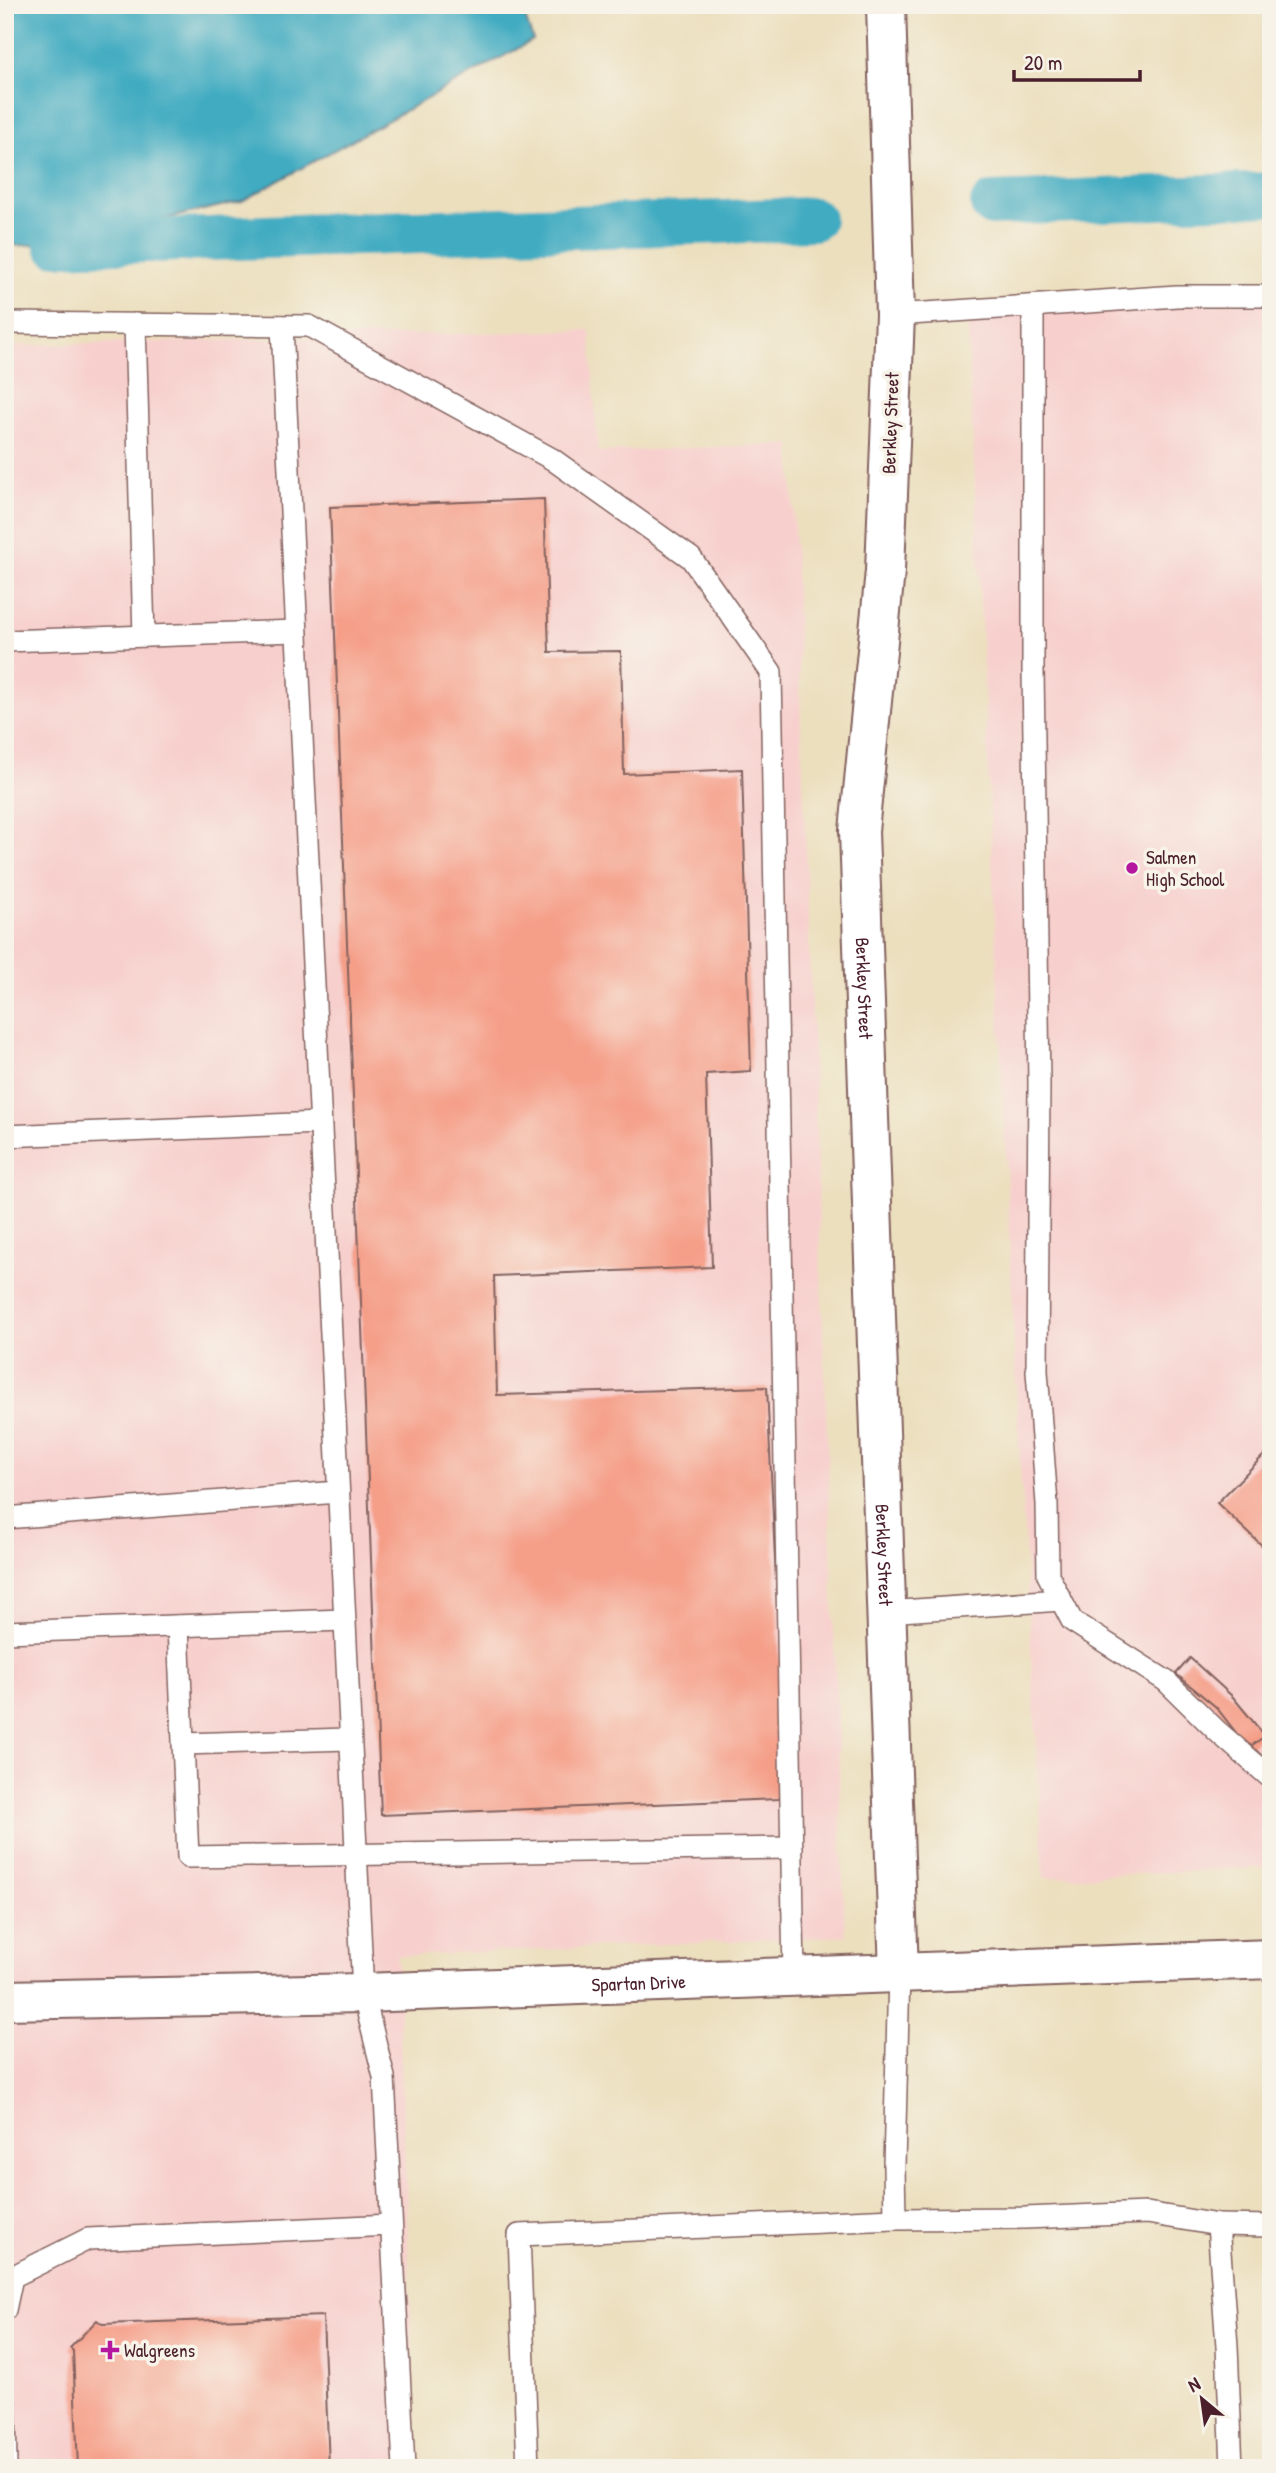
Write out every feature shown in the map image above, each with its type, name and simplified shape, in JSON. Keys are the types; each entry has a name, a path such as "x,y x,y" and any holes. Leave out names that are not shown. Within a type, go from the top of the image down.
{"street":[{"name":"Berkley Street","path":"886,5 895,315 884,571 859,831 899,1973"},
{"name":"Spartan Drive","path":"5,2000 363,1993 1271,1959"}],"lane":[{"path":"895,315 1177,296 1271,296"},
{"path":"1032,306 1033,670 1039,1083 1037,1371 1047,1504 1048,1575 1072,1620 1166,1681 1217,1731 1271,1778"},
{"path":"5,323 309,326 552,459 691,558 771,672 794,1976"},
{"path":"135,324 144,636"},
{"path":"282,326 355,1854 363,1993 384,2077 404,2468"},
{"path":"5,641 296,631"},
{"path":"5,1136 320,1124"},
{"path":"5,1518 338,1492"},
{"path":"886,1612 1061,1600"},
{"path":"5,1632 344,1619"},
{"path":"178,1626 188,1857 792,1848"},
{"path":"183,1744 349,1739"},
{"path":"895,2219 899,1973"},
{"path":"528,2468 519,2235 895,2219 1147,2213 1218,2225 1271,2227"},
{"path":"5,2310 12,2277 88,2239 391,2225"},
{"path":"1218,2225 1227,2346 1231,2468"},
{"path":"5,2404 6,2468"}],"shaded area":[{"name":"Salmen High School","path":"1271,301 1271,1867 1044,1878 1018,1427 967,310"},
{"path":"590,330 598,452 791,444 845,1936 397,1956 417,2468 5,2468 5,346"}],"water":[{"path":"5,5 521,5 533,40 242,201 56,244 5,246"}],"building":[{"path":"544,499 549,652 621,651 624,774 742,769 751,1071 706,1074 712,1267 494,1276 497,1395 767,1387 786,1796 778,1799 381,1815 330,507"},
{"path":"1271,1448 1271,1554 1217,1503"},
{"path":"1190,1658 1233,1697 1265,1736 1248,1748 1216,1707 1176,1674"},
{"path":"323,2316 329,2468 78,2468 73,2351 70,2348 97,2320 102,2324"}],"waterway":[{"path":"992,204 1271,194"},
{"path":"56,244 813,219"}],"place":[{"name":"Salmen High School","path":"1132,868"},
{"name":"Walgreens","path":"110,2350"}]}
